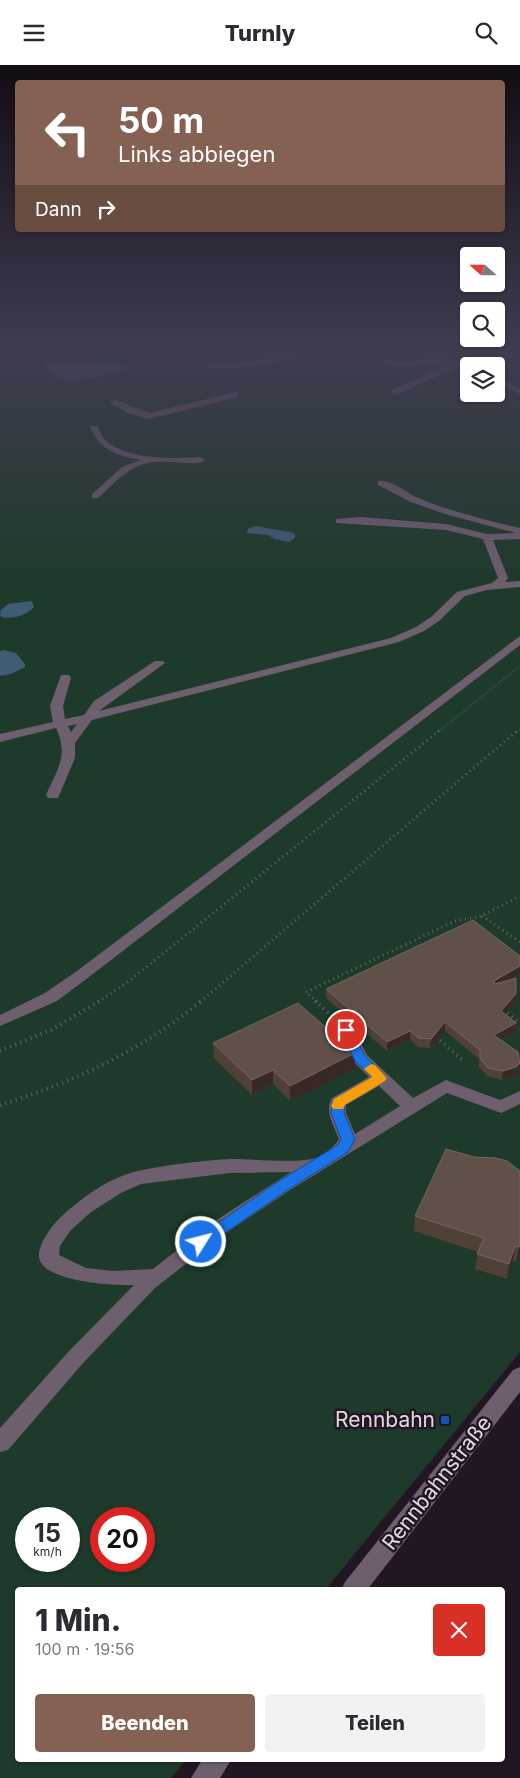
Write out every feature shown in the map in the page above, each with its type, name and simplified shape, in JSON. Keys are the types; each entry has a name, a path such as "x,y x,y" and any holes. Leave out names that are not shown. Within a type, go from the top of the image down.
{"street":[{"path":"95,429 102,442 139,457 188,462 200,460"},
{"path":"95,496 116,474 126,467 159,459"},
{"path":"381,483 429,507 467,519 520,531"},
{"path":"340,521 361,520 446,527 488,537 520,536"},
{"path":"488,537 503,578 494,587"},
{"path":"0,738 88,718 395,640 420,629 435,619 461,594 520,584"},
{"path":"0,1021 50,997 83,974 520,639"},
{"path":"69,743 98,703 159,663"},
{"path":"53,795 70,758 69,743 55,715 56,705 65,678"},
{"path":"346,1030 360,1058 411,1107"},
{"path":"343,1148 348,1139 337,1113 338,1102 380,1078"},
{"path":"0,1443 78,1356 156,1276 216,1230 343,1148 446,1086 501,1107 520,1097"},
{"path":"156,1276 117,1279 84,1275 59,1267 49,1258 50,1245 63,1226 84,1207 115,1188 138,1178 230,1166 317,1165"},
{"name":"Rennbahnstraße","path":"354,1587 520,1376"},
{"path":"204,1778 216,1762"}],"path":[{"path":"0,1051 40,1035 72,1018 130,981 520,666"},
{"path":"0,1105 78,1079 150,1038 187,1013 520,729"},
{"path":"346,1030 306,992 455,921 482,916 520,896"},
{"path":"482,916 520,942"},
{"path":"496,1005 518,1022"},
{"path":"434,1036 464,1061"}],"green space":[{"path":"0,429 520,429 520,1352 327,1587 15,1587 15,1762 184,1762 171,1778 0,1778"}],"water":[{"path":"255,526 290,532 295,534 295,538 289,542 275,539 268,535 246,533 249,528"},
{"path":"32,601 34,607 23,615 9,618 0,616 1,610 8,604"},
{"path":"0,651 16,653 25,664 25,667 11,674 0,676"}],"building":[{"path":"473,920 520,956 520,966 494,981 495,984 516,978 516,994 501,1011 516,1023 494,1035 518,1052 520,1063 516,1067 503,1071 488,1068 480,1058 480,1050 445,1022 431,1039 419,1038 410,1031 387,1042 326,989"},
{"path":"298,1003 355,1053 290,1086 273,1070 252,1080 213,1043"},
{"path":"446,1149 474,1157 496,1158 507,1161 520,1171 520,1244 519,1247 515,1246 509,1264 477,1254 484,1238 415,1216"}],"slow traffic":[{"path":"338,1106 338,1102 380,1078 371,1069"}],"place":[{"name":"Rennbahn","path":"445,1420"}],"route":[{"path":"201,1242 216,1230 343,1148 348,1139 346,1129 337,1113 338,1102 380,1078 360,1058 346,1030"}]}
